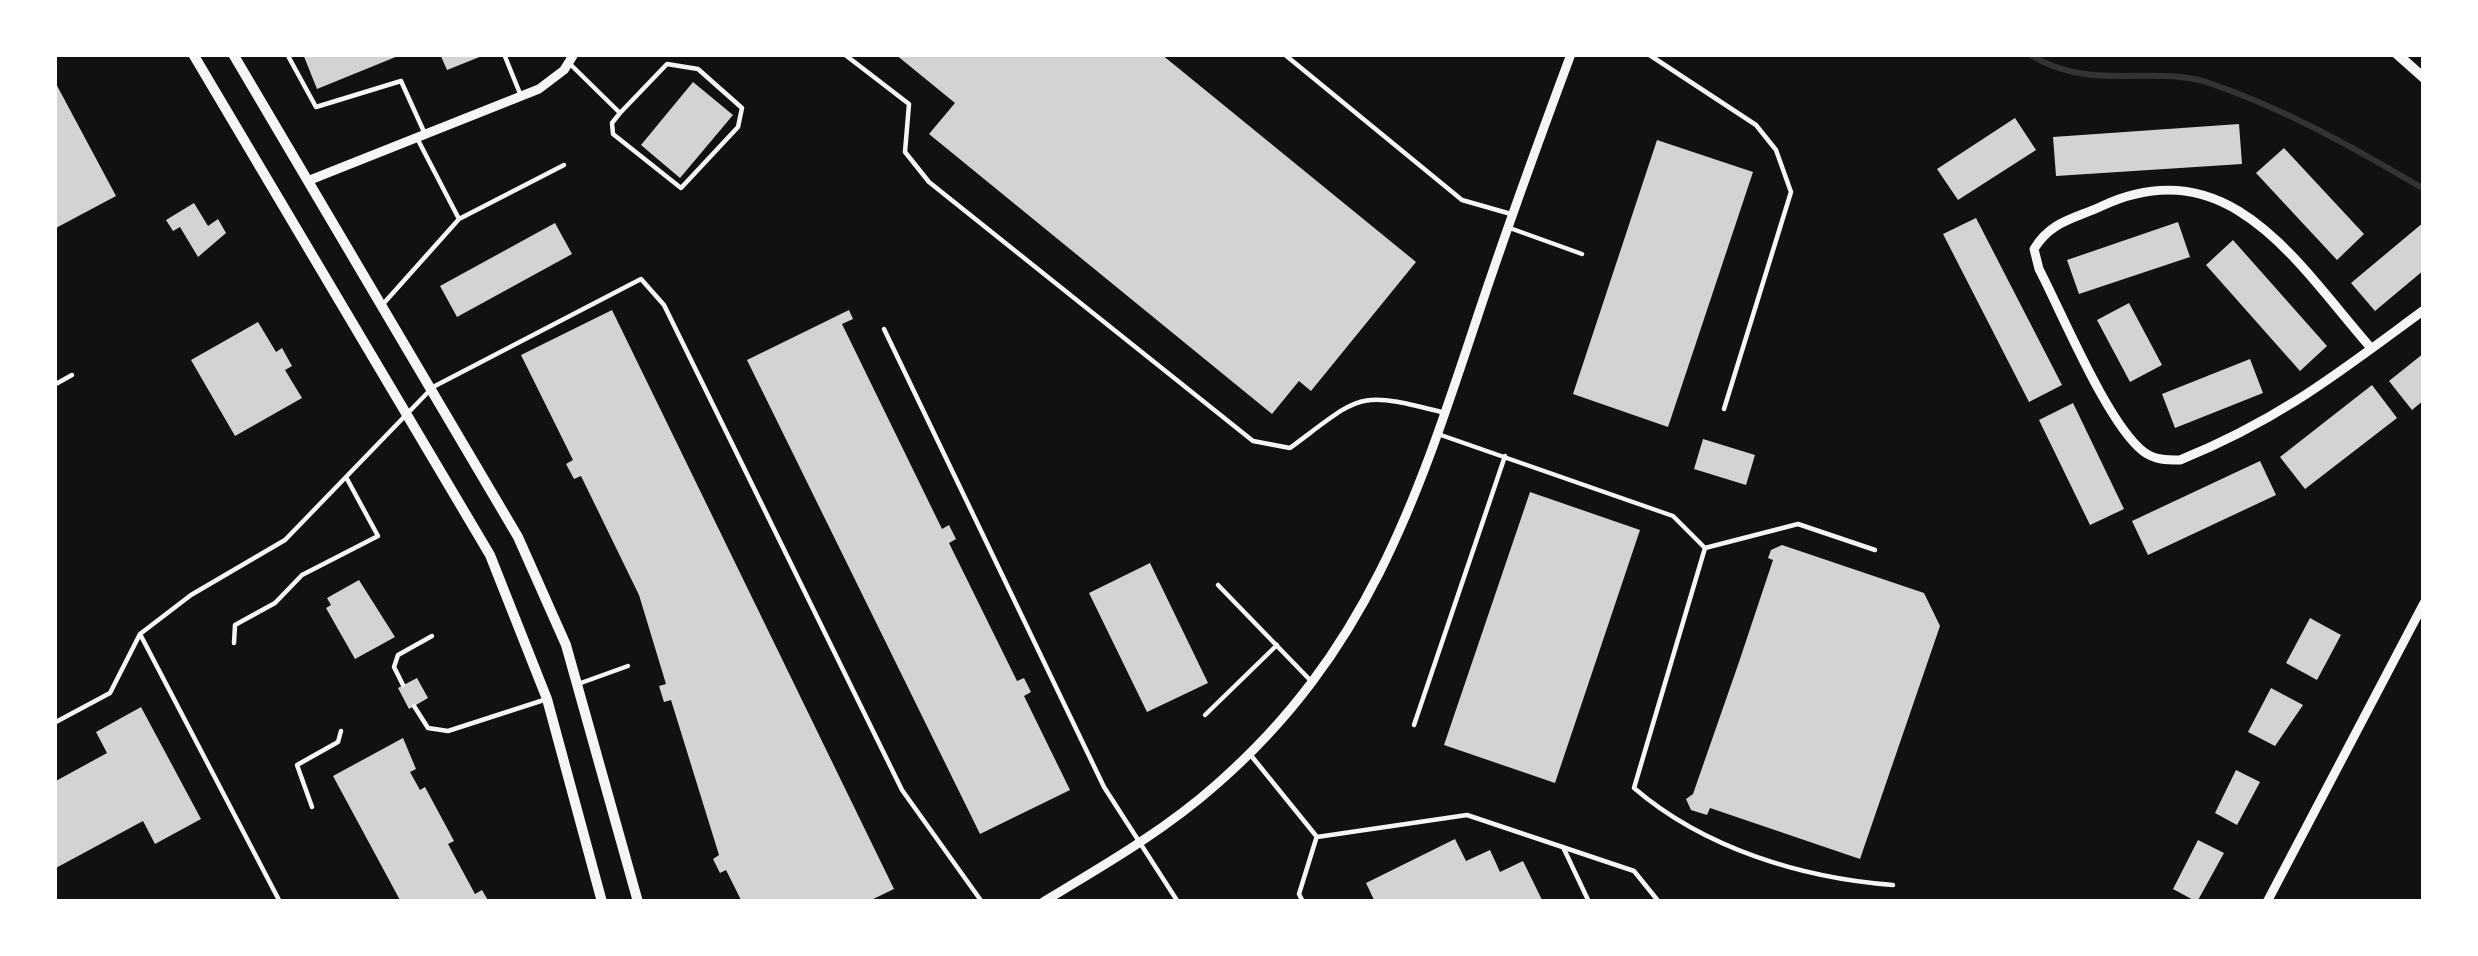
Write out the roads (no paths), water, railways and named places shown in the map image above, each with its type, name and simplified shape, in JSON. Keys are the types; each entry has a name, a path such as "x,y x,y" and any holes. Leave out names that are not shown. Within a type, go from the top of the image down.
{"street":[{"path":"193,54 490,555 547,699 602,902"},
{"path":"233,54 518,537 578,684 638,902"},
{"path":"1043,902 1140,844 1249,753 1312,682 1389,561 1571,54"},
{"path":"2397,54 2424,78"},
{"path":"310,181 539,88 571,58"},
{"path":"2371,348 2253,216 2222,197 2173,193 2119,198 2056,224 2034,249 2039,269 2125,433 2150,456 2180,460 2278,416 2424,310"},
{"path":"2267,902 2424,603"}],"lane":[{"path":"286,54 316,106 401,81 459,219"},
{"path":"504,54 521,96"},
{"path":"844,54 909,104 905,152 929,182 1253,441 1291,448 1348,401 1379,396 1445,412"},
{"path":"1285,54 1462,200 1511,214"},
{"path":"1648,54 1756,125 1776,150 1791,193 1724,409"},
{"path":"571,58 620,113"},
{"path":"667,64 698,69 742,108 738,127 681,188 613,134 612,123 620,113 667,64"},
{"path":"384,303 459,219 564,165"},
{"path":"1508,227 1582,254"},
{"path":"54,723 110,693 140,634 191,595 285,540 433,387 640,279 664,305 902,790 982,902"},
{"path":"884,329 1104,787 1178,902"},
{"path":"54,386 72,376"},
{"path":"1438,434 1673,515 1705,548"},
{"path":"1414,725 1504,456"},
{"path":"234,643 235,625 275,603 302,575 378,536 346,478"},
{"path":"1705,548 1798,524 1875,550"},
{"path":"1705,548 1634,788 1692,832 1834,880 1893,885"},
{"path":"1218,585 1312,682"},
{"path":"140,634 280,902"},
{"path":"403,685 394,667 398,655 432,636"},
{"path":"1205,715 1277,646"},
{"path":"578,684 628,666"},
{"path":"414,706 436,731 462,728 547,699"},
{"path":"312,808 297,765 338,742 341,731"},
{"path":"1249,753 1317,837"},
{"path":"1317,837 1467,815 1634,871 1659,902"},
{"path":"1303,902 1299,894 1317,837"},
{"path":"1564,848 1589,902"}],"waterway":[{"path":"2029,54 2075,72 2209,83 2292,117 2424,189"}]}
